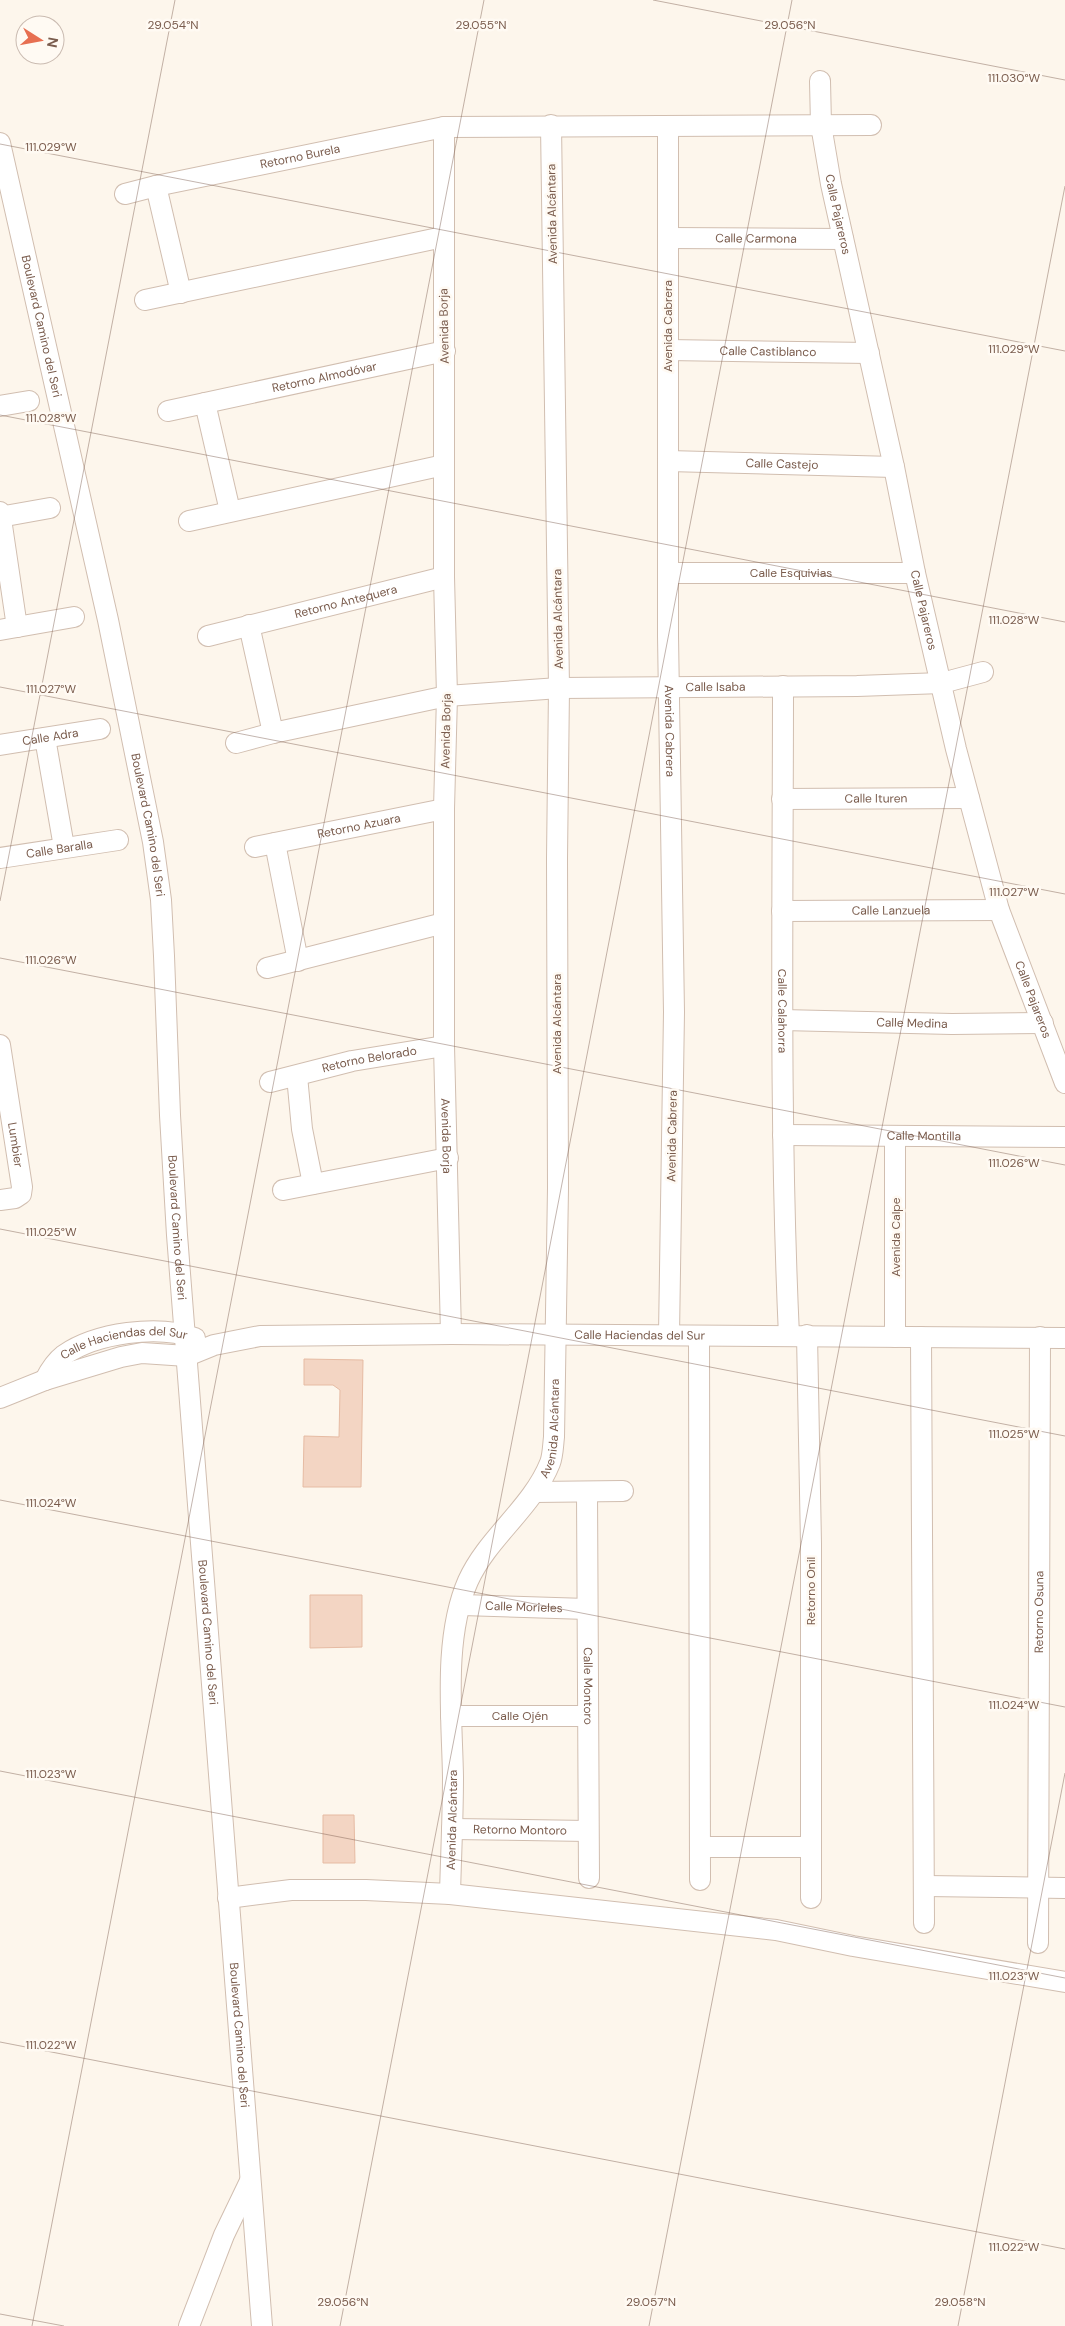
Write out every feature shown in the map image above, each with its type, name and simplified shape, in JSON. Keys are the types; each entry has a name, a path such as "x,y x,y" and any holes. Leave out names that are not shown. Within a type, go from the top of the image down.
{"street":[{"name":"Calle Pajareros","path":"820,80 821,125 843,240 870,353 915,573 969,798 999,910 1065,1083"},
{"name":"Avenida Alcántara","path":"450,1894 452,1829 451,1668 455,1625 468,1582 476,1567 517,1511 534,1492 550,1462 554,1437 557,1334 559,688 551,125"},
{"path":"444,127 871,125"},
{"name":"Avenida Cabrera","path":"668,126 669,687 674,1012 669,1335"},
{"name":"Retorno Burela","path":"125,194 444,127"},
{"name":"Avenida Borja","path":"444,127 444,577 447,696 444,809 444,1046 451,1334"},
{"name":"Boulevard Camino del Seri","path":"0,143 108,620 153,842 162,910 170,1115 185,1334 262,2326"},
{"path":"156,186 180,294"},
{"path":"145,300 443,237"},
{"name":"Calle Carmona","path":"668,238 843,240"},
{"name":"Calle Castiblanco","path":"668,350 870,353"},
{"name":"Retorno Almodóvar","path":"168,411 445,351"},
{"path":"0,406 29,401"},
{"path":"205,403 230,511"},
{"name":"Calle Castejo","path":"668,461 894,467"},
{"path":"189,521 444,465"},
{"path":"50,508 0,515 9,629 74,617"},
{"name":"Calle Esquivias","path":"669,573 915,573"},
{"name":"Retorno Antequera","path":"208,636 444,577"},
{"path":"250,625 273,733"},
{"name":"Calle Isaba","path":"447,696 559,688 857,686 942,683 983,672"},
{"name":"Calle Calahorra","path":"783,686 783,1135 798,1336"},
{"path":"236,743 273,733 447,696"},
{"name":"Calle Adra","path":"0,744 100,729"},
{"path":"45,738 64,847"},
{"name":"Calle Ituren","path":"782,799 969,798"},
{"name":"Retorno Azuara","path":"255,847 444,809"},
{"name":"Calle Baralla","path":"0,858 118,840"},
{"path":"275,843 298,961"},
{"name":"Calle Lanzuela","path":"782,911 999,910"},
{"path":"267,968 444,923"},
{"name":"Calle Medina","path":"782,1020 952,1024 1043,1023"},
{"name":"Lumbier","path":"0,1045 22,1187 21,1194 14,1198 0,1200"},
{"name":"Retorno Belorado","path":"270,1082 352,1061 444,1046"},
{"path":"297,1076 302,1129 313,1184"},
{"name":"Calle Montilla","path":"783,1135 895,1138 1065,1137"},
{"name":"Avenida Calpe","path":"895,1138 895,1337"},
{"path":"283,1190 448,1158"},
{"name":"Calle Haciendas del Sur","path":"45,1380 54,1365 64,1355 79,1347 134,1332 159,1331 185,1334 214,1344"},
{"name":"Calle Haciendas del Sur","path":"0,1398 45,1380 121,1356 142,1353 187,1356 214,1344 260,1336 557,1334 1065,1338"},
{"path":"700,1336 700,1880"},
{"name":"Retorno Onil","path":"798,1336 811,1553 811,1898"},
{"name":"Retorno Osuna","path":"1038,1943 1040,1337"},
{"path":"921,1338 923,1781 926,1886 924,1923"},
{"path":"534,1492 623,1491"},
{"name":"Calle Montoro","path":"587,1492 589,1878"},
{"name":"Calle Morieles","path":"462,1605 587,1608"},
{"name":"Calle Ojén","path":"451,1716 588,1716"},
{"name":"Retorno Montoro","path":"452,1829 588,1831"},
{"path":"700,1847 811,1847"},
{"path":"926,1886 1065,1888"},
{"path":"228,1898 291,1890 366,1890 450,1894 776,1930 862,1948 1065,1982"},
{"path":"189,2326 224,2235 251,2180"}],"building":[{"path":"304,1359 363,1360 361,1487 303,1487 304,1436 339,1437 340,1390 333,1385 304,1385"},
{"path":"310,1595 362,1595 362,1647 310,1648"},
{"path":"323,1815 354,1815 355,1863 323,1863"}]}
